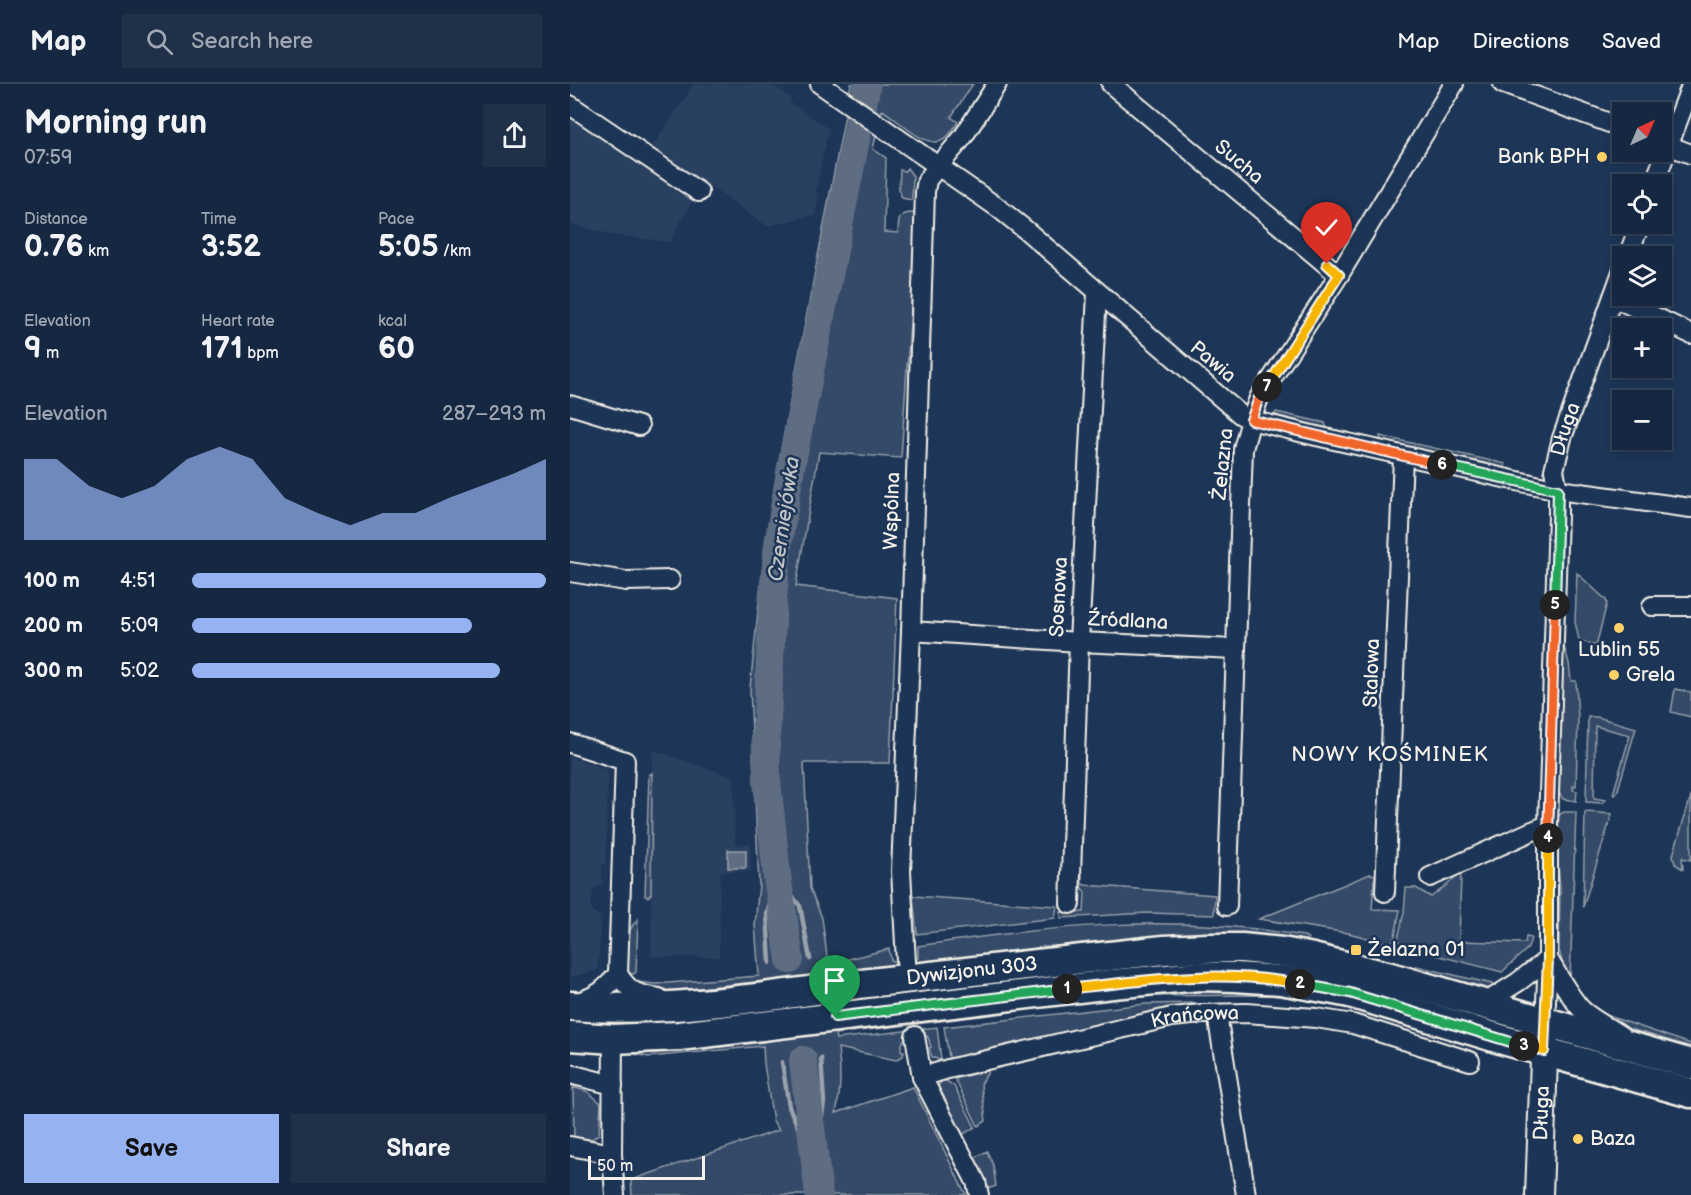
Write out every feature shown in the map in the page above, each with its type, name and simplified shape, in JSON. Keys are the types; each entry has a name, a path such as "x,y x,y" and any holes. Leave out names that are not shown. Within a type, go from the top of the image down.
{"main road":[{"name":"Dywizjonu 303","path":"570,1006 614,1009 687,1006 1164,950 1242,948 1282,952 1350,966 1545,1023"},
{"name":"Dywizjonu 303","path":"570,1036 613,1039 679,1036 1154,979 1235,976 1281,980 1350,993 1544,1051"},
{"path":"1545,1023 1691,1064"},
{"path":"1544,1051 1691,1093"}],"street":[{"name":"Wspólna","path":"906,962 901,871 925,192 927,180 963,136 998,84"},
{"name":"Sucha","path":"1111,84 1339,275"},
{"name":"Żelazna","path":"1227,906 1243,449 1251,420 1259,398 1339,275 1454,84"},
{"path":"1503,84 1612,124"},
{"path":"1672,128 1691,86"},
{"name":"Pawia","path":"828,89 1019,225 1240,415 1251,420 1403,456 1558,490 1691,508"},
{"path":"570,105 699,192"},
{"path":"1672,147 1691,154"},
{"name":"Sosnowa","path":"1070,904 1079,642 1097,293"},
{"name":"Długa","path":"1539,1195 1548,959 1548,825 1558,534 1558,490 1554,470 1562,438 1612,300"},
{"path":"1632,306 1691,334"},
{"path":"570,405 639,426"},
{"name":"Stalowa","path":"1385,892 1403,456"},
{"path":"570,572 626,581 670,580"},
{"path":"1652,606 1691,606"},
{"name":"Źródlana","path":"911,631 1236,649"},
{"path":"570,743 625,761 618,974 603,991 593,998 570,1006"},
{"path":"1430,877 1548,825"},
{"path":"1484,1004 1548,959 1582,1009 1643,1050"},
{"path":"618,974 631,990 643,996 687,1006"},
{"name":"Krańcowa","path":"922,1077 1172,1017 1246,1013 1316,1018 1353,1024 1470,1061"},
{"path":"1217,1014 1246,1195"},
{"path":"915,1035 922,1077 976,1182 979,1195"},
{"path":"613,1039 612,1154 615,1195"},
{"path":"570,1074 613,1085"},
{"path":"570,1146 612,1154"}],"shaded area":[{"path":"694,84 771,84 790,97 791,103 829,129 815,194 819,195 815,215 767,226 652,147"},
{"path":"851,84 973,84 951,117 958,122 950,134 936,142 928,141 911,132 882,110 873,149 886,158 884,232 898,233 900,218 904,214 913,213 917,217 901,458 819,452 796,586 897,598 890,763 804,763 810,888 822,918 827,956 825,965 889,949 891,960 899,964 918,958 918,946 1014,933 1111,925 1207,925 1304,936 1308,940 1276,941 1217,956 1264,965 1221,963 1005,1008 1005,1013 835,1034 836,1039 937,1027 941,1059 939,1060 932,1057 928,1037 918,1034 906,1037 901,1051 904,1051 903,1056 896,1060 838,1048 840,1080 836,1113 913,1087 966,1195 632,1195 631,1180 779,1130 773,1121 763,1046 649,1057 634,1054 675,1052 763,1042 762,1018 598,1029 598,1017 761,1006 759,982 652,992 637,982 655,984 759,976 755,925 759,885 750,688 765,544"},
{"path":"570,116 694,197 670,242 612,235 570,224"},
{"path":"907,168 913,176 912,200 902,198 899,189 900,170 905,171"},
{"path":"1276,412 1325,423 1328,431 1281,420 1275,414"},
{"path":"1380,436 1506,464 1503,470 1391,445 1381,442"},
{"path":"1577,573 1607,603 1596,646 1579,640 1575,622"},
{"path":"1563,643 1571,681 1576,681 1578,719 1576,786 1573,786 1573,790 1577,791 1576,801 1563,799 1559,792"},
{"path":"1675,689 1691,692 1691,717 1671,712"},
{"path":"1588,717 1597,717 1636,728 1615,795 1613,794 1630,735 1595,726 1594,798 1606,800 1602,803 1586,802"},
{"path":"652,750 734,777 735,844 750,844 751,871 720,872 719,957 651,957"},
{"path":"570,757 608,770 606,864 602,865 602,886 594,888 591,902 591,910 601,917 598,970 572,977 570,977"},
{"path":"652,773 651,894 648,897 645,896 649,775"},
{"path":"1691,796 1691,860 1682,858 1683,869 1675,864 1673,855"},
{"path":"1564,812 1576,812 1570,979 1567,980 1559,950 1560,888 1557,854 1558,819"},
{"path":"1585,812 1612,814 1583,907"},
{"path":"728,850 746,850 746,868 728,868"},
{"path":"1079,874 1082,874 1082,884 1085,885 1215,895 1214,915 1147,913 1061,918 1061,912 1084,912 1085,892 1079,885"},
{"path":"1370,874 1376,875 1372,909 1400,910 1395,936 1391,944 1348,933 1259,919"},
{"path":"1461,874 1459,941 1525,943 1526,937 1531,938 1528,948 1502,972 1400,946 1398,939 1406,888 1416,888 1431,897"},
{"path":"913,896 1057,906 1055,918 917,934"},
{"path":"638,919 636,972 634,974 629,973 627,966 626,944 633,924"},
{"path":"1416,966 1496,985 1488,989 1467,989 1416,969"},
{"path":"1229,986 1304,997 1304,999 1269,995 1144,996 1144,994"},
{"path":"1196,1003 1196,1008 950,1063 944,1027 1145,1004"},
{"path":"1597,1012 1691,1044 1691,1047 1623,1027"},
{"path":"988,1070 981,1084 986,1121 978,1126 955,1079"},
{"path":"944,1078 954,1086 975,1127 962,1135 959,1134 937,1090"},
{"path":"573,1087 588,1092 601,1103 599,1134 590,1140 574,1137"},
{"path":"987,1151 993,1165 996,1186 988,1189 984,1187 973,1162 974,1158"}],"waterway":[{"name":"Czerniejówka","path":"790,960 777,876 767,781 766,742 773,599 778,545 790,472 867,84"},
{"path":"777,876 800,906 810,959"},
{"path":"770,963 767,914 777,876"},
{"path":"815,1164 824,1102 821,1058"},
{"name":"Czerniejówka","path":"803,1060 819,1195"},
{"path":"782,1062 789,1107 815,1164"}],"place":[{"name":"Bank BPH","path":"1602,157"},
{"name":"Lublin 55","path":"1619,628"},
{"name":"Grela","path":"1614,675"},
{"name":"Żelazna 01","path":"1356,950"},
{"name":"Baza","path":"1578,1139"}],"district":[{"name":"NOWY KOŚMINEK","path":"1390,754"}],"route":[{"path":"835,1017 1164,978 1235,976 1281,980 1350,993 1544,1051 1558,490 1251,420 1259,398 1339,275 1327,264"}]}
